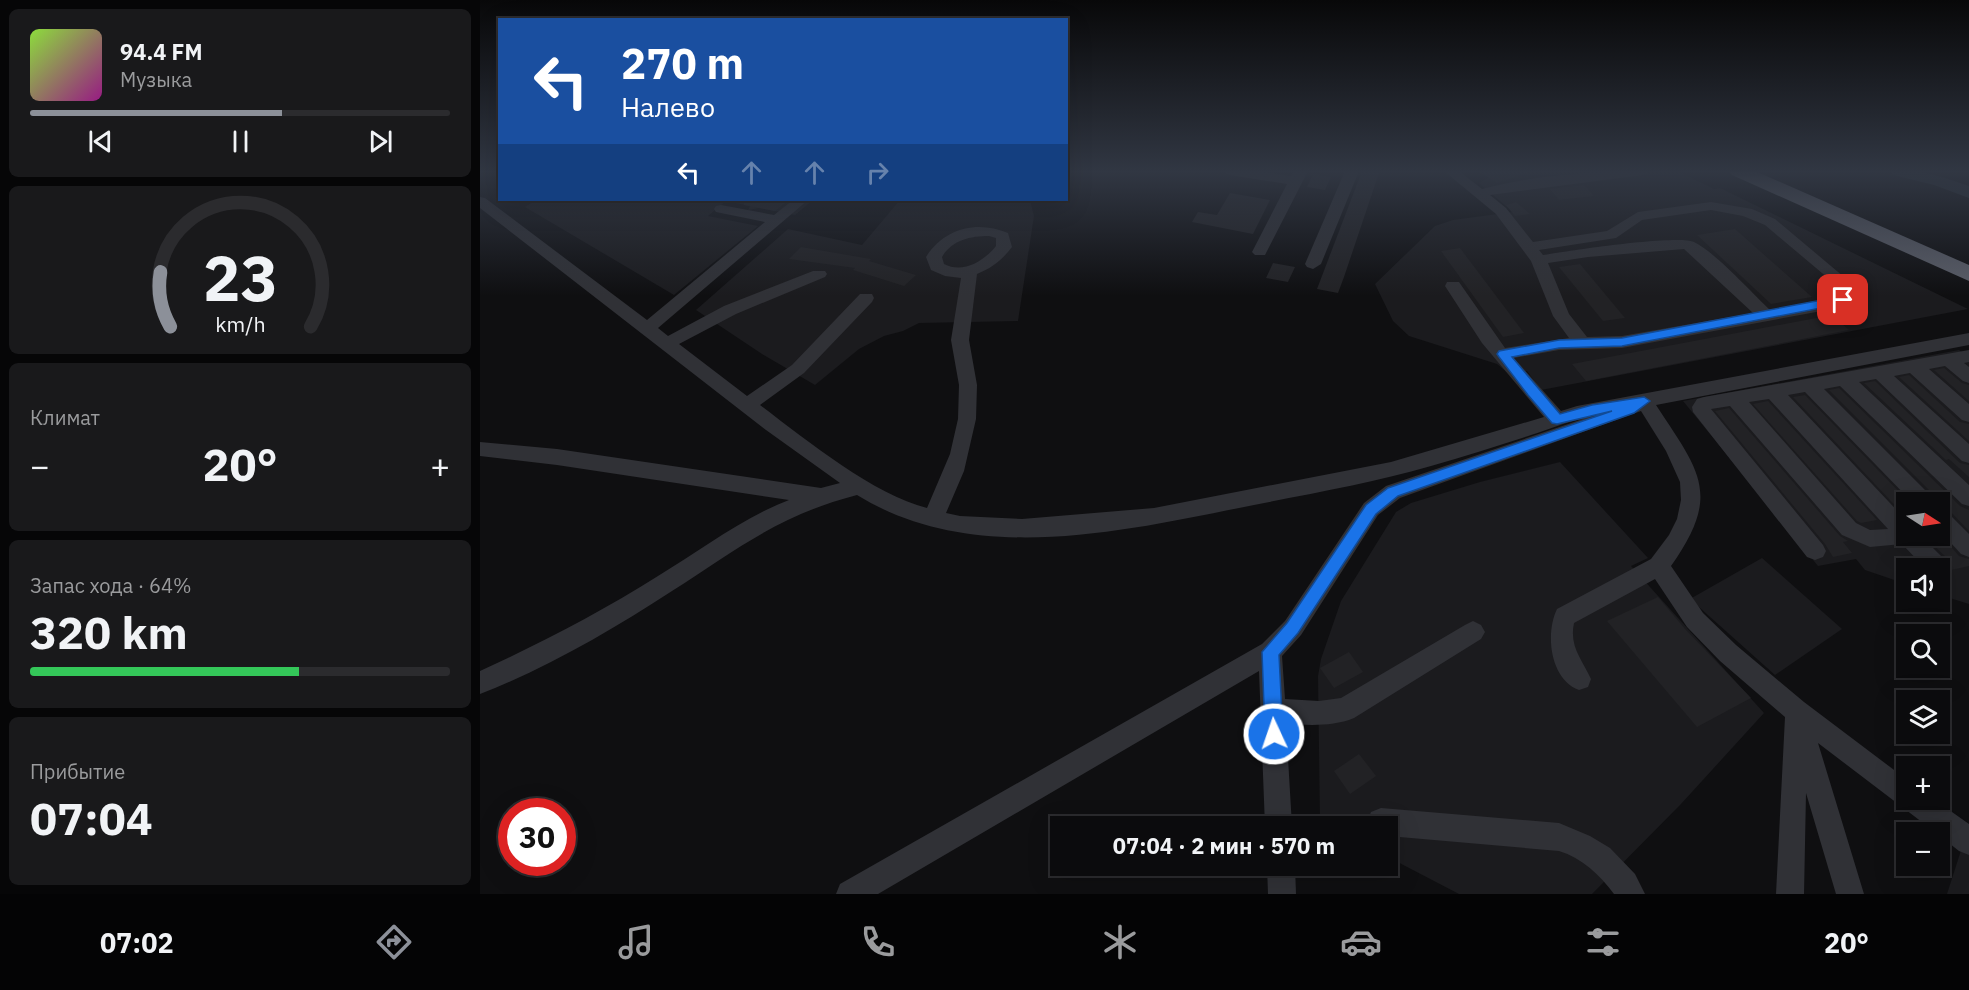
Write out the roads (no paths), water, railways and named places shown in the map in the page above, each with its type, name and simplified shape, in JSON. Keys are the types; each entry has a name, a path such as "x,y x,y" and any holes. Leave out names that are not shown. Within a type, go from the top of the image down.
{"highway":[{"path":"1832,213 1969,274"}],"street":[{"path":"496,213 648,327 747,405 859,486 887,503 933,518 982,527 1089,525 1154,516 1391,470 1434,459 1592,409 1969,339"},
{"path":"741,213 777,220"},
{"path":"648,327 786,213"},
{"path":"1260,252 1280,213"},
{"path":"1313,264 1335,213"},
{"path":"1502,213 1534,254 1561,316 1582,343"},
{"path":"1534,254 1611,235 1638,216 1662,213"},
{"path":"1504,354 1559,344 1622,342 1838,303 1847,296 1842,282 1770,222 1749,213"},
{"path":"1534,254 1688,244 1766,316"},
{"path":"933,518 945,496 956,463 968,406 968,385 960,344 970,271"},
{"path":"668,344 730,310 819,274"},
{"path":"1453,286 1488,339 1504,354 1532,392 1557,419"},
{"path":"747,405 798,369 866,298"},
{"path":"1815,551 1701,412 1701,407 1704,404 1969,356"},
{"path":"1948,360 1969,377"},
{"path":"1914,366 1969,415"},
{"path":"1879,372 1969,456"},
{"path":"1844,379 1969,498"},
{"path":"1809,385 1914,492"},
{"path":"1774,392 1896,523"},
{"path":"1735,399 1849,529 1857,535 1875,541 1896,537"},
{"path":"1580,679 1563,654 1561,625 1565,616 1659,567 1678,542 1688,521 1693,502 1692,485 1683,465 1644,401"},
{"path":"850,894 1124,739 1270,652 1293,628 1371,509 1393,492 1629,410 1644,401"},
{"path":"480,449 557,457 822,496"},
{"path":"480,684 597,624 758,524 822,496 859,486"},
{"path":"1950,528 1969,548"},
{"path":"1917,546 1929,558"},
{"path":"1659,567 1695,620 1728,653 1795,710 1896,787"},
{"path":"1273,711 1319,713 1345,710 1473,632"},
{"path":"1270,652 1278,816"},
{"path":"1790,894 1795,710"},
{"path":"1795,710 1850,894"},
{"path":"1927,810 1969,841"},
{"path":"1398,823 1559,837 1574,841 1600,857 1631,894"},
{"path":"1281,876 1282,894"}]}
